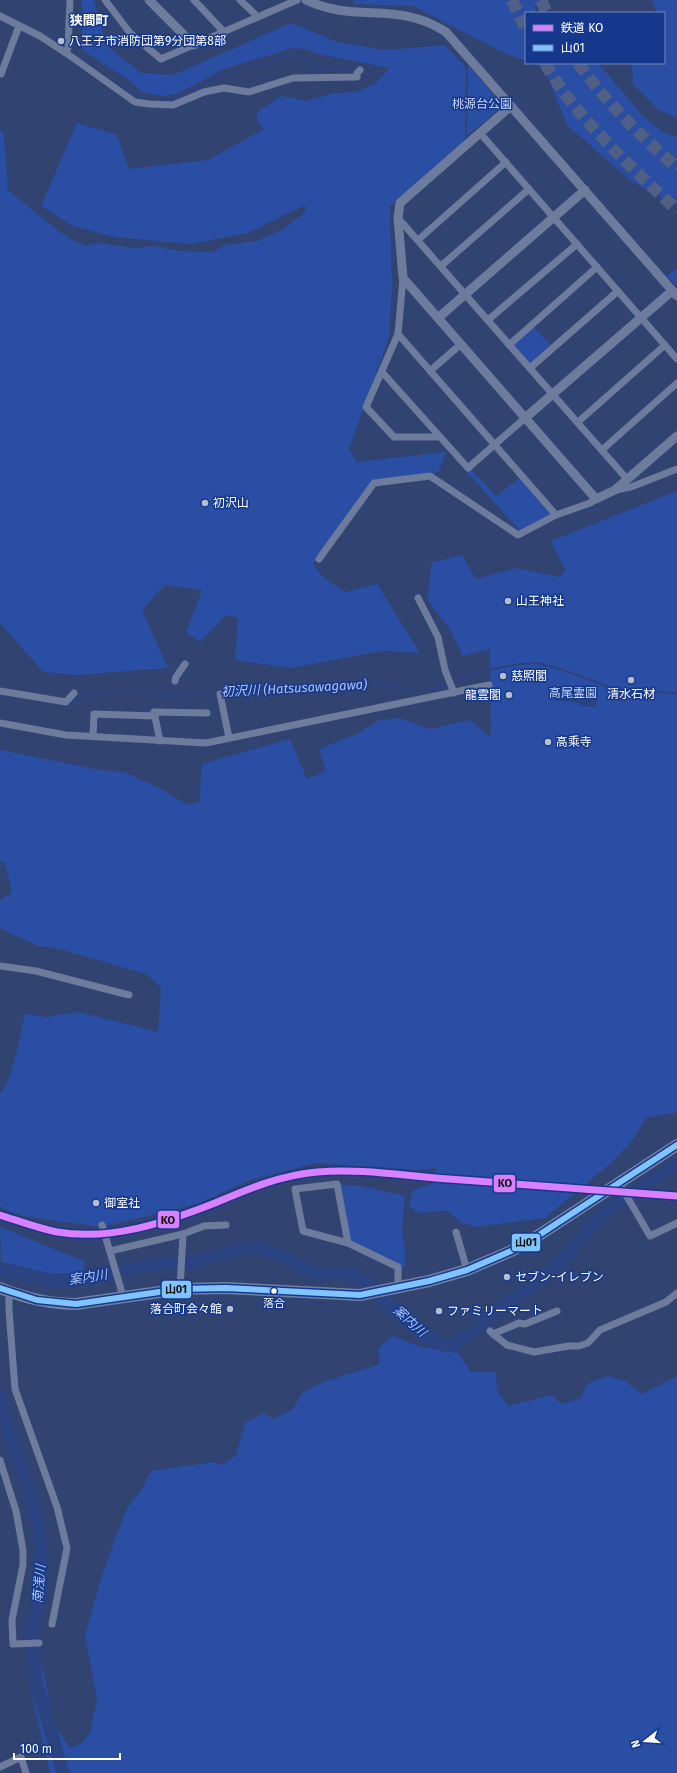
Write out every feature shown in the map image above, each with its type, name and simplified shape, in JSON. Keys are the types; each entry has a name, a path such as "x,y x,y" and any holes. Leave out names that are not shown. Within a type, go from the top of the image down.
{"highway":[{"path":"5,1290 35,1300 60,1304 76,1304 123,1296 180,1290 225,1288 367,1295 386,1291 467,1270 525,1243 621,1186 677,1145"}],"street":[{"path":"66,54 70,0"},
{"path":"105,0 130,33 159,58 164,59 297,0"},
{"path":"149,0 194,45"},
{"path":"194,0 224,32"},
{"path":"240,0 258,17"},
{"path":"306,0 336,10 402,11 432,22 454,40 675,293 641,317 468,468 382,372"},
{"path":"0,16 66,54 135,102 173,105 204,92 224,88 249,92 293,78 357,76 357,73 360,70"},
{"path":"1,74 19,26"},
{"path":"439,437 394,437 366,407 398,334 403,278 398,218 399,205 511,106"},
{"path":"480,133 677,359"},
{"path":"418,240 506,162"},
{"path":"441,266 529,189"},
{"path":"438,318 585,190"},
{"path":"398,218 627,479"},
{"path":"488,320 577,244"},
{"path":"510,344 597,267"},
{"path":"403,278 596,499"},
{"path":"530,368 618,291"},
{"path":"398,334 556,515"},
{"path":"430,371 461,344"},
{"path":"578,422 665,345"},
{"path":"602,450 677,383"},
{"path":"615,490 677,436"},
{"path":"319,559 374,483 430,476 518,536 556,515 590,503 615,490 631,487 677,470"},
{"path":"418,598 438,637 451,686"},
{"path":"175,681 184,664"},
{"path":"0,723 66,735 160,742 206,743 451,686 489,685"},
{"path":"0,691 66,702 74,693"},
{"path":"220,694 229,738"},
{"path":"160,742 154,712 207,713"},
{"path":"93,736 94,714 155,716"},
{"path":"0,966 36,971 129,995"},
{"path":"348,1243 337,1184 295,1189 303,1231 348,1243 398,1267 398,1288"},
{"path":"621,1186 650,1236 677,1223"},
{"path":"102,1225 123,1296"},
{"path":"110,1252 183,1234 204,1226 226,1225"},
{"path":"456,1232 467,1270"},
{"path":"180,1290 183,1234"},
{"path":"5,1290 9,1310 15,1389 57,1507 67,1548 52,1624"},
{"path":"557,1312 526,1324 519,1323 491,1332 507,1345 534,1352 568,1346 579,1346 588,1343 600,1330 615,1322 666,1302 677,1293"},
{"path":"0,1460 16,1511 23,1550 24,1565 12,1620 13,1644 22,1645 40,1642"},
{"path":"0,1767 21,1757 26,1773"}],"green space":[{"path":"82,0 94,0 106,45 141,73 173,75 291,23 337,42 386,50 445,45 466,68 465,143 390,206 392,287 389,337 349,449 357,462 446,452 439,472 373,481 313,564 324,578 345,592 377,584 420,653 382,651 291,668 235,660 238,618 226,615 200,642 186,632 202,590 165,585 142,610 168,668 77,675 43,672 0,623 0,130 4,135 8,190 56,229 74,241 87,246 98,243 135,248 154,246 179,251 215,251 224,245 256,241 282,230 303,214 306,209 305,205 248,233 191,244 115,237 73,226 41,206 77,123 117,135 129,169 208,160 264,129 257,123 257,112 281,96 307,101 333,93 356,92 375,84 389,68 318,54 305,49 290,48 224,69 177,94 162,96 141,92 130,81 82,50"},
{"path":"353,0 550,0 534,6 537,12 525,12 525,61 500,51 413,6 353,4"},
{"path":"652,0 677,0 677,118 657,109 633,84 632,64 665,64 665,12 656,12"},
{"path":"534,64 599,64 641,114 662,132 677,137 677,206 632,182 567,125 544,68"},
{"name":"桃源台公園","path":"468,65 499,101 499,109 467,136"},
{"path":"677,268 677,287 667,276"},
{"path":"533,326 550,345 530,363 513,343"},
{"path":"469,467 496,496 522,476 556,515 522,533 465,470"},
{"name":"高尾霊園","path":"677,491 677,1112 646,1118 631,1142 611,1163 545,1218 476,1227 462,1223 447,1211 420,1213 409,1207 412,1191 434,1183 436,1168 418,1170 317,1163 250,1180 197,1204 101,1227 22,1216 0,1207 0,1093 4,1088 12,1069 25,1014 46,1017 80,1012 158,1032 161,988 146,974 56,948 38,946 0,928 0,900 12,893 5,863 0,862 0,750 99,770 124,772 159,788 188,805 199,802 202,764 290,739 307,779 326,771 319,749 359,733 379,720 400,718 429,729 470,720 491,737 490,649 463,656 450,630 427,599 432,562 462,555 476,579 516,568 559,577 566,571 551,541"},
{"path":"337,1184 360,1186 405,1196 402,1230 405,1266 399,1272 398,1267 348,1243"},
{"path":"0,1227 85,1262 82,1275 48,1273 1,1262"},
{"path":"393,1336 421,1347 458,1353 471,1372 496,1372 497,1390 508,1406 551,1395 562,1404 581,1398 587,1384 608,1376 625,1381 642,1394 677,1376 677,1773 50,1773 33,1699 31,1668 41,1660 54,1725 71,1749 82,1743 90,1733 97,1699 85,1635 99,1585 115,1538 128,1507 141,1490 151,1471 214,1462 223,1465 236,1455 245,1423 264,1413 274,1419 293,1409 302,1393 326,1381 380,1364 378,1348"}],"shaded area":[{"path":"556,688 597,699 597,707 580,706 578,703 555,700"}],"waterway":[{"path":"163,101 178,99 201,88 209,81 233,73 243,67 265,64 283,56 304,56 317,70 322,71 329,67 358,69"},
{"path":"115,82 134,95 148,101"},
{"name":"初沢川 (Hatsusawagawa)","path":"72,699 114,691 131,690 154,694 181,694 327,684 371,684 399,687 422,693 448,685 478,672 519,664 538,663 569,672 617,690 677,693"},
{"name":"案内川","path":"0,1270 57,1281 85,1279 149,1265 196,1262 235,1251 257,1248 278,1255 320,1275 336,1273 356,1276 372,1286 385,1301 426,1337 443,1345 454,1345 474,1332 487,1319 560,1264 594,1223 613,1206 626,1199 651,1180 677,1164"},
{"name":"南浅川","path":"0,1396 7,1426 32,1499 41,1544 41,1589 32,1632 36,1682 63,1773"},
{"path":"23,1756 54,1745"}],"tunnel":[{"path":"512,0 525,28"},
{"path":"541,0 547,12"},
{"path":"546,64 557,83 572,103 605,141 677,210"},
{"path":"579,64 624,118 677,168"}],"rail line":[{"name":"KO","path":"0,1215 57,1232 77,1234 117,1232 176,1217 278,1179 317,1172 334,1171 366,1172 677,1196"}],"transit line":[{"name":"山01","path":"0,1288 37,1300 76,1304 180,1289 225,1288 360,1295 429,1281 467,1270 511,1251 539,1235 677,1145"}],"place":[{"name":"八王子市消防団第9分団第8部","path":"61,41"},
{"name":"初沢山","path":"205,503"},
{"name":"山王神社","path":"508,601"},
{"name":"慈照閣","path":"503,676"},
{"name":"清水石材","path":"631,680"},
{"name":"龍雲閣","path":"509,695"},
{"name":"高乘寺","path":"548,742"},
{"name":"御室社","path":"96,1203"},
{"name":"セブン-イレブン","path":"507,1277"},
{"name":"落合","path":"274,1291"},
{"name":"落合町会々館","path":"230,1309"},
{"name":"ファミリーマート","path":"439,1311"}],"district":[{"name":"狭間町","path":"89,20"}]}
